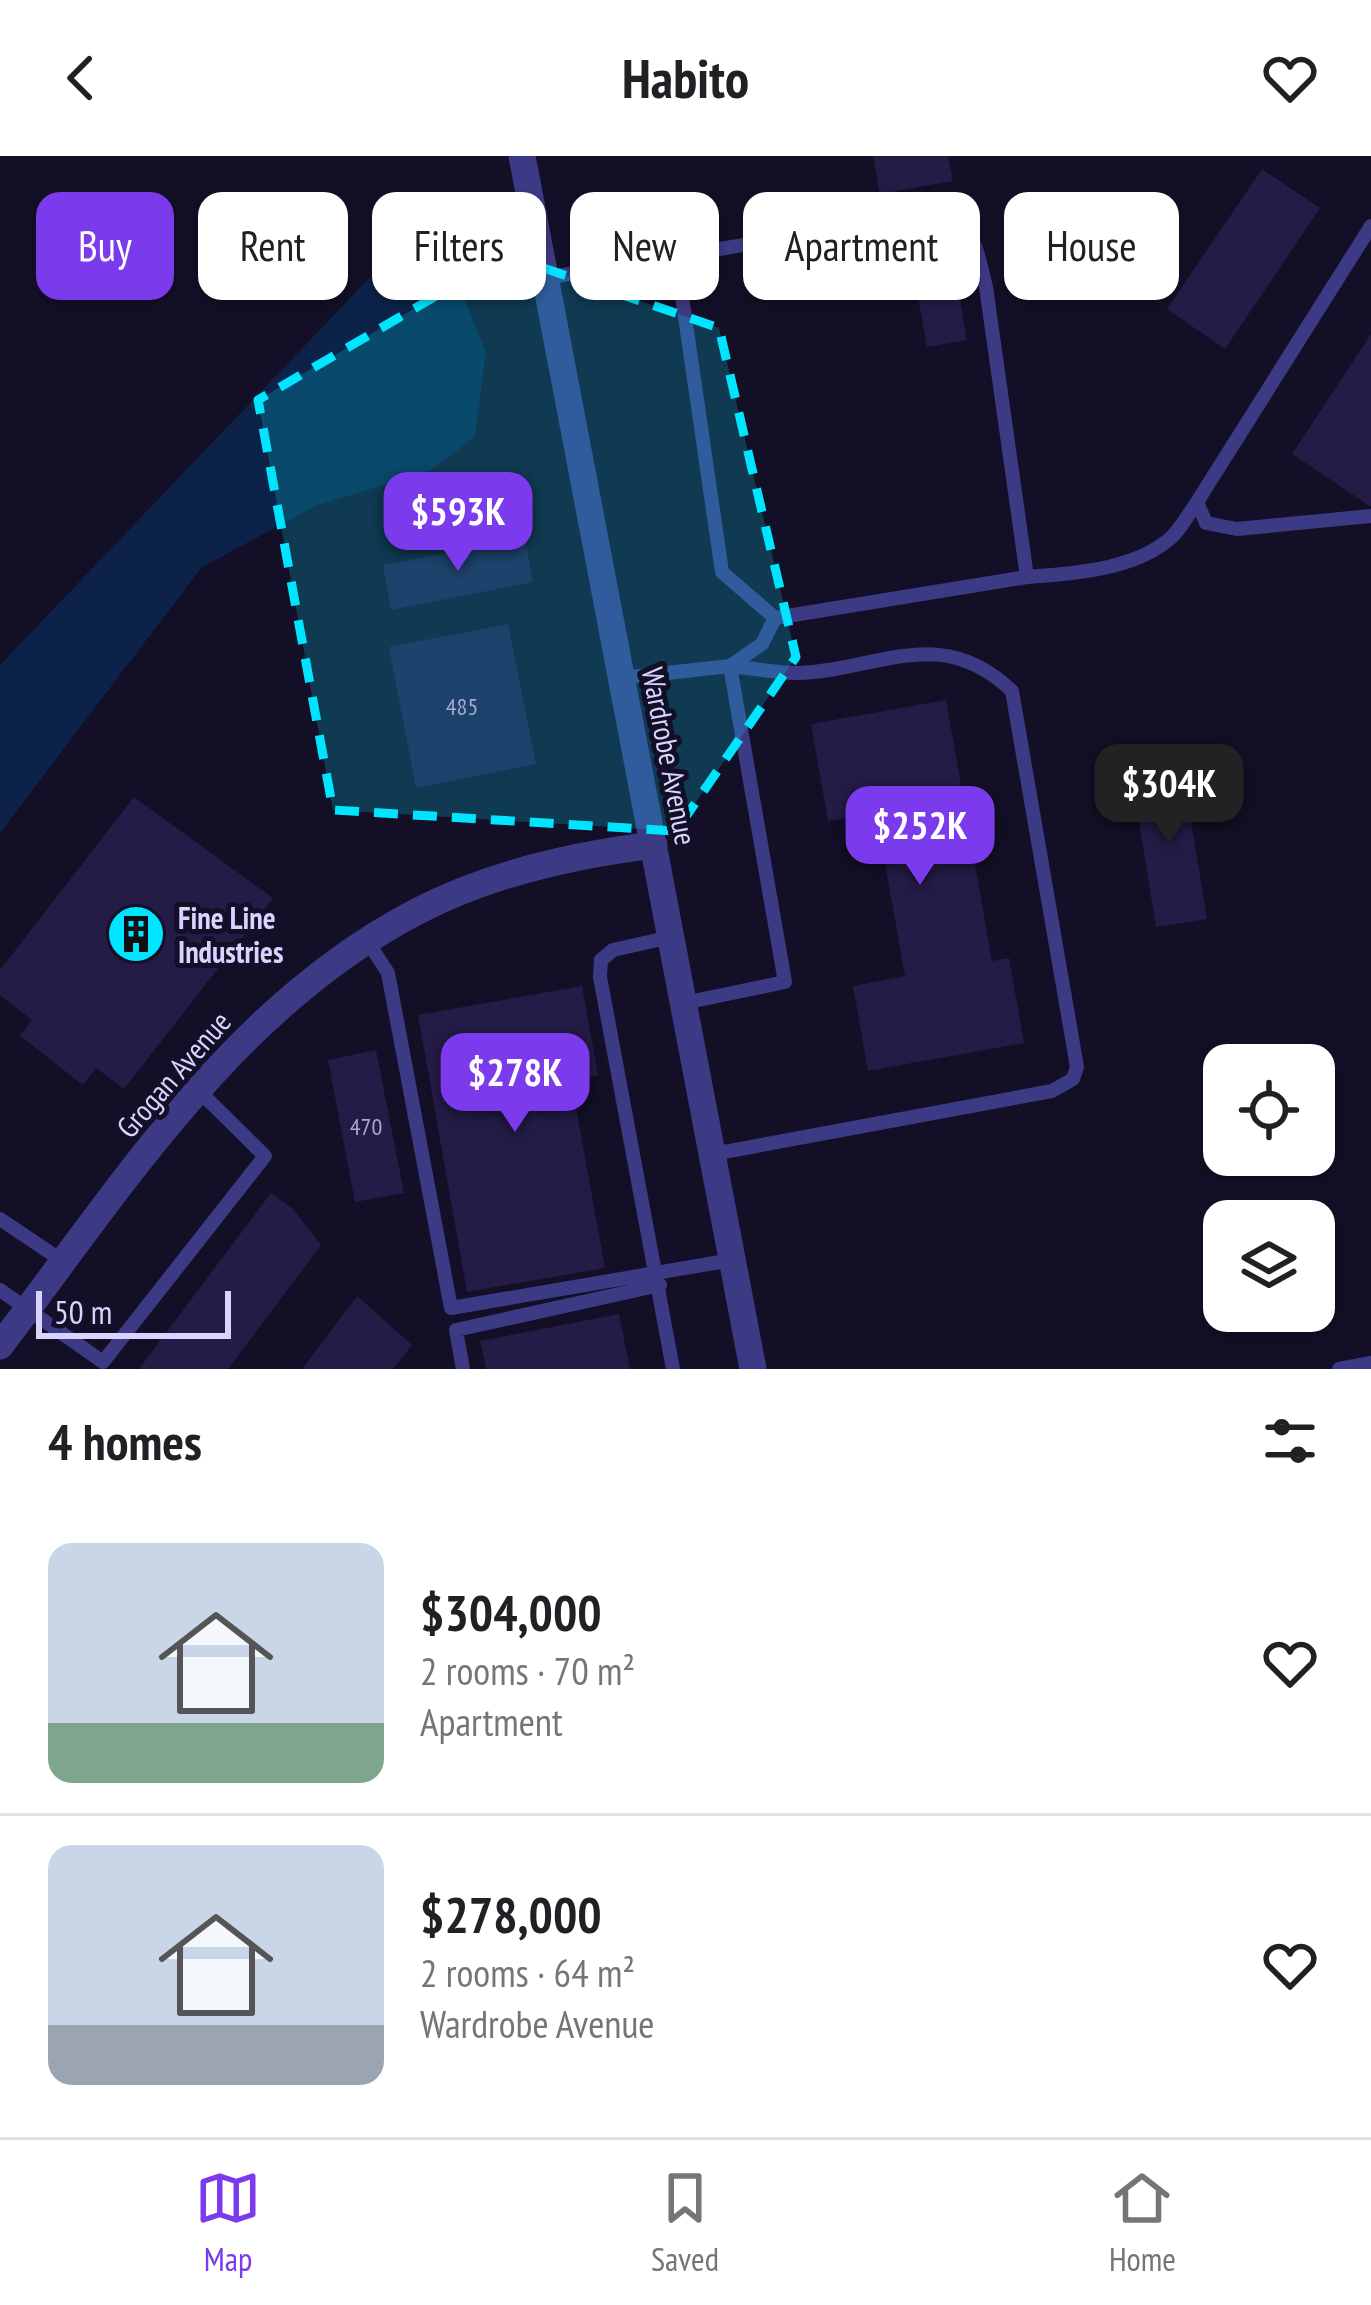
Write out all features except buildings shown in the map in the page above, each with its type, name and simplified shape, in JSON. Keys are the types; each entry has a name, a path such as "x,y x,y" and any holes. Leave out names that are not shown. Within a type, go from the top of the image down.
{"street":[{"name":"Wardrobe Avenue","path":"521,156 528,192"},
{"name":"Wardrobe Avenue","path":"546,283 753,1369"},
{"name":"Grogan Avenue","path":"0,1346 197,1089 265,1018 330,966 418,911 486,882 558,861 654,845"}],"lane":[{"path":"719,248 930,214 958,222 974,243 986,287 1027,577"},
{"path":"683,300 722,572 775,617 1060,575 1142,557 1171,539 1371,226"},
{"path":"1197,502 1206,523 1238,529 1371,516"},
{"path":"730,666 762,644 775,617"},
{"path":"622,678 730,666 797,673 907,653 958,656 992,672 1012,691 1077,1067 1073,1079 1052,1091 713,1154"},
{"path":"684,1003 785,982 730,666"},
{"path":"671,937 613,950 601,961 600,977 673,1369"},
{"path":"368,942 388,973 452,1308 659,1279"},
{"path":"0,1290 103,1362 265,1156 197,1089"},
{"path":"0,1219 64,1262"},
{"path":"463,1369 455,1330 732,1260"},
{"path":"1339,1369 1371,1363"}],"highlighted area":[{"path":"506,255 719,328 796,657 676,831 333,810 258,400"}],"water":[{"path":"372,275 372,300 465,300 486,353 475,436 432,470 315,506 201,568 0,833 0,665"}],"place":[{"name":"Fine Line Industries","path":"136,934"}]}
